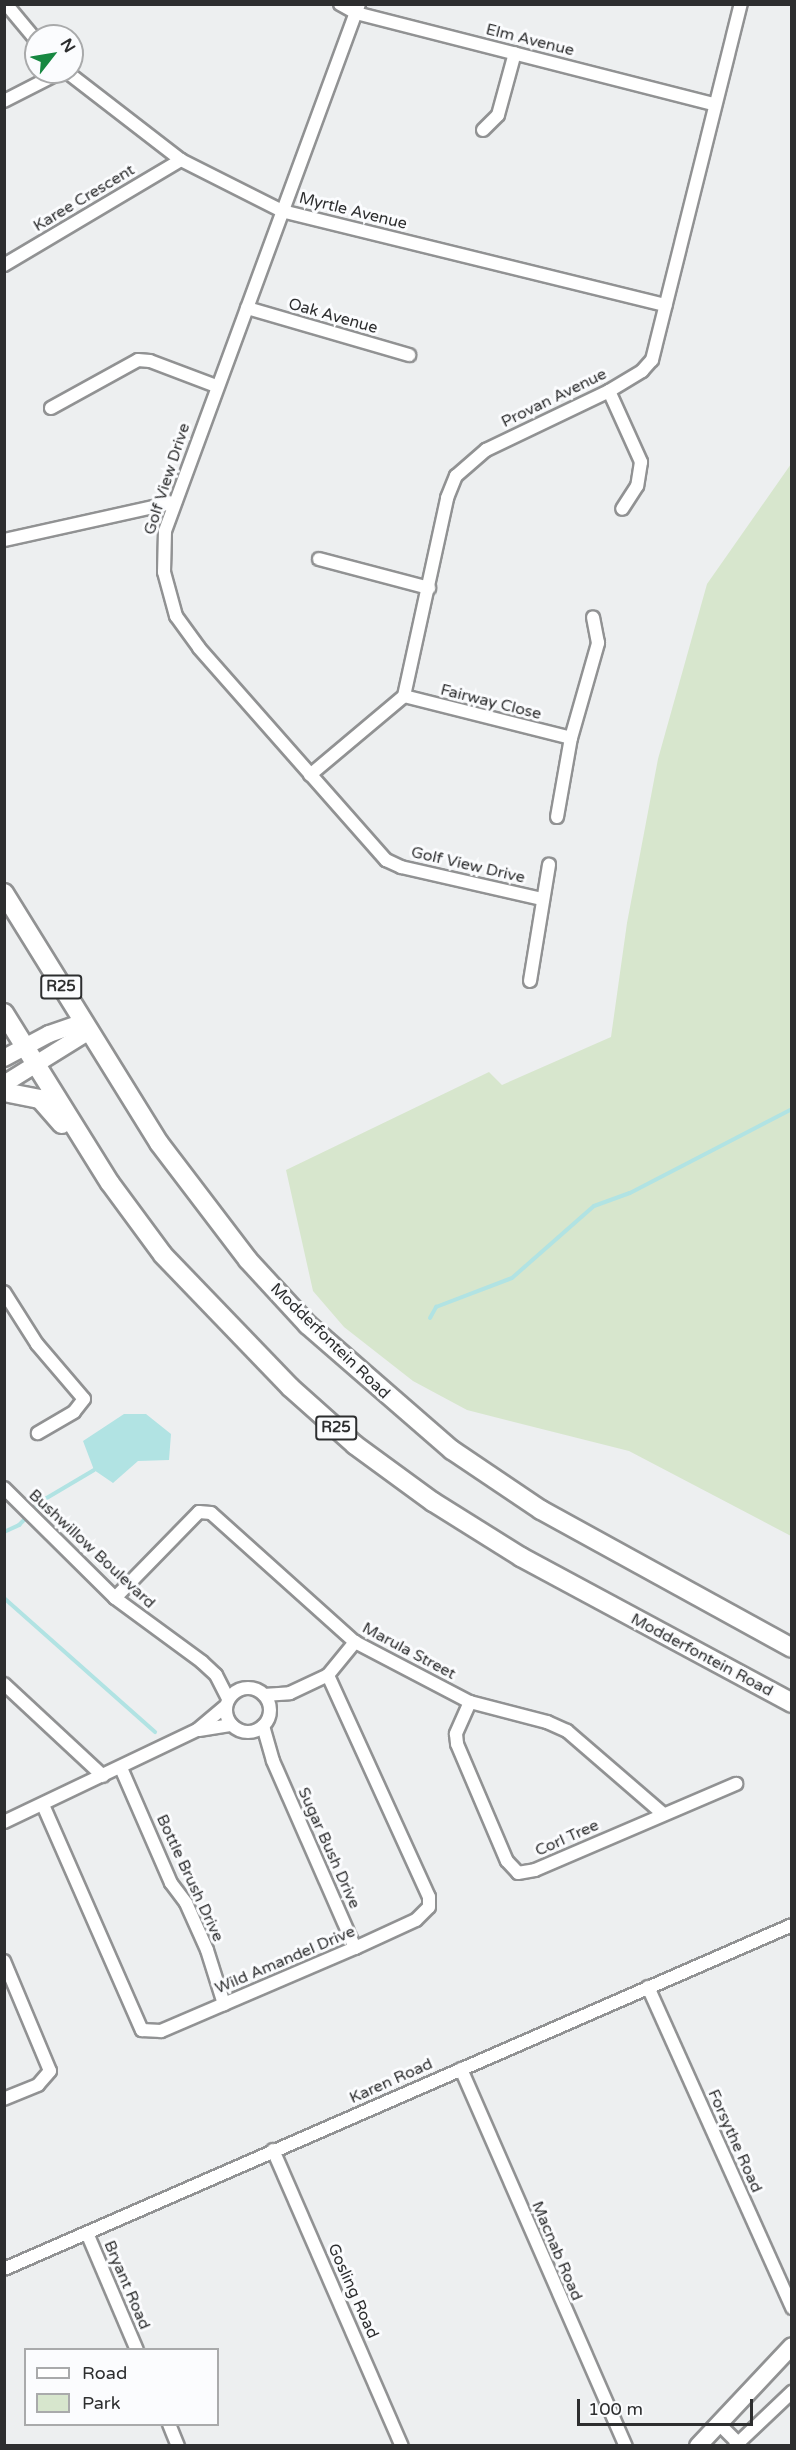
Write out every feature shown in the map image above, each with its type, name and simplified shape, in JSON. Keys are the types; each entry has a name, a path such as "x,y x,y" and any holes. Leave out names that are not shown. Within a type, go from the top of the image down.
{"main road":[{"name":"Modderfontein Road","path":"4,893 159,1143 248,1260 308,1324 381,1392 452,1450 541,1510 792,1648"},
{"name":"Modderfontein Road","path":"4,1013 110,1183 163,1254 220,1318 355,1445 433,1502 521,1557 792,1703"},
{"path":"4,1058 25,1046 86,1027"},
{"path":"4,1084 86,1027"},
{"path":"4,1092 30,1094 40,1099 110,1183"},
{"path":"698,2445 792,2346"}],"street":[{"path":"6,4 24,26"},
{"name":"Elm Avenue","path":"340,4 515,53 714,104"},
{"name":"Provan Avenue","path":"404,696 447,498 456,476 486,450 609,391 642,371 652,360 714,104 741,4"},
{"name":"Golf View Drive","path":"357,9 216,386 176,502 162,552 176,616 310,775 386,860 401,867 542,899"},
{"path":"483,130 498,115 515,53"},
{"path":"4,101 37,84"},
{"name":"Myrtle Avenue","path":"82,84 180,160 282,211 666,305"},
{"name":"Karee Crescent","path":"4,265 180,160"},
{"name":"Oak Avenue","path":"247,308 409,355"},
{"path":"51,408 138,360 150,361 216,386"},
{"path":"609,391 641,462 637,486 622,509"},
{"path":"4,540 176,502"},
{"path":"319,559 429,588"},
{"path":"557,818 571,738 598,643 593,617"},
{"path":"310,775 404,696"},
{"name":"Fairway Close","path":"404,696 571,738"},
{"path":"530,981 549,866"},
{"path":"4,1292 37,1344 84,1398 74,1412 38,1433"},
{"name":"Bushwillow Boulevard","path":"4,1488 140,1620 187,1648 216,1675 245,1688"},
{"name":"Marula Street","path":"115,1598 203,1510 220,1520 355,1642 470,1702 547,1722 567,1731 663,1815"},
{"path":"4,1822 197,1730 245,1688 264,1695 290,1693 328,1675 355,1642"},
{"name":"Bushwillow Boulevard","path":"216,1675 227,1703"},
{"name":"Wild Amandel Drive","path":"43,1805 142,2030 161,2031 355,1948 416,1920 429,1906 429,1897 328,1675"},
{"path":"6,1690 103,1776"},
{"path":"197,1730 232,1725 251,1732 264,1726 270,1714 290,1693"},
{"path":"264,1695 270,1714"},
{"name":"Corl Tree","path":"470,1702 456,1734 457,1744 507,1861 518,1873 535,1870 736,1784"},
{"path":"227,1703 232,1725"},
{"name":"Sugar Bush Drive","path":"264,1726 273,1761 355,1948"},
{"name":"Sugar Bush Drive","path":"251,1732 273,1761"},
{"name":"Bottle Brush Drive","path":"121,1768 171,1883 186,1903 207,1950 224,2004"},
{"name":"Karen Road","path":"4,2269 792,1925"},
{"path":"4,1961 50,2072 38,2085 4,2099"},
{"name":"Forsythe Road","path":"648,1987 792,2308"},
{"name":"Macnab Road","path":"460,2069 626,2445"},
{"name":"Gosling Road","path":"273,2150 402,2445"},
{"name":"Bryant Road","path":"87,2233 137,2348"},
{"path":"719,2424 736,2444 792,2392"},
{"path":"170,2426 178,2445"}],"green space":[{"path":"791,464 791,1536 629,1451 467,1410 413,1381 344,1327 313,1291 286,1170 489,1072 502,1085 611,1037 627,923 658,759 707,584"}],"water":[{"path":"124,1414 146,1414 171,1434 169,1460 138,1461 113,1483 94,1470 83,1441"}],"waterway":[{"path":"430,1318 436,1307 512,1278 594,1206 630,1193 792,1109"},
{"path":"4,1532 19,1525 45,1499 94,1470"},
{"path":"4,1598 155,1732"}]}
